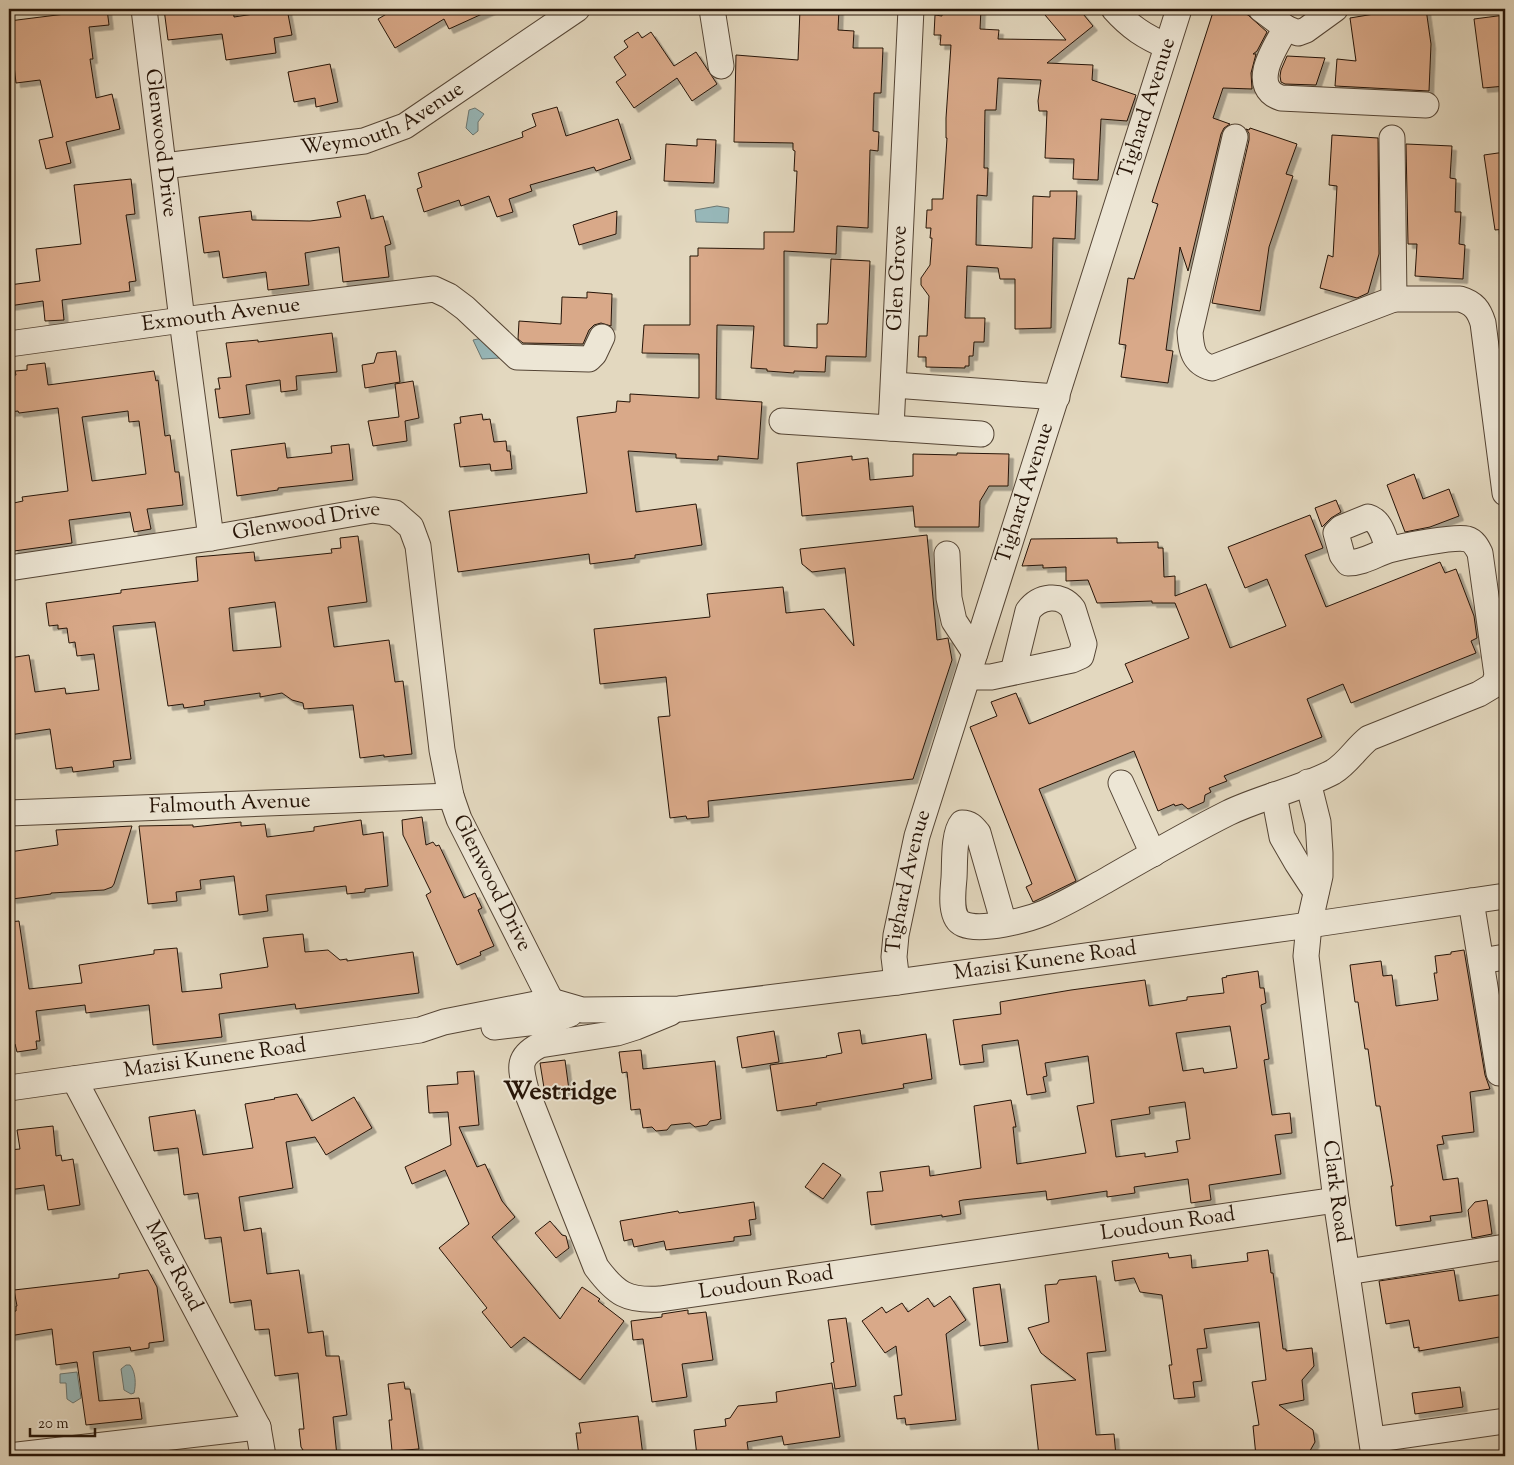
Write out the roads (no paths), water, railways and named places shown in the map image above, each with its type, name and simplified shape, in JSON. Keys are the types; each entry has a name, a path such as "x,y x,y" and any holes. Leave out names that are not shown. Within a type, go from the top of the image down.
{"street":[{"name":"Glenwood Drive","path":"144,9 211,538 373,510 395,513 411,527 418,546 442,750 452,796 460,819 553,1011"},
{"name":"Weymouth Avenue","path":"164,166 364,141 378,137 405,126 577,9"},
{"path":"712,9 720,66"},
{"name":"Glen Grove","path":"891,428 911,9"},
{"path":"1114,9 1132,28 1146,37 1167,46"},
{"name":"Tighard Avenue","path":"897,982 894,957 896,935 917,836 1179,9"},
{"path":"1261,9 1286,28 1298,34 1335,9"},
{"path":"1286,28 1272,53 1265,75 1265,82 1274,96 1281,98 1426,105"},
{"path":"1235,137 1190,332 1194,356 1200,363 1212,368 1394,299 1460,299 1470,302 1476,307 1483,323 1505,493"},
{"path":"1392,138 1394,299"},
{"name":"Exmouth Avenue","path":"9,344 182,320 434,289 449,296 466,308 517,357 589,360 602,337"},
{"path":"894,384 1057,397"},
{"path":"782,420 981,434"},
{"path":"9,568 211,538"},
{"path":"1004,924 1045,912 1229,812 1333,772 1341,767 1369,738 1488,690 1494,685 1497,674 1482,562 1477,546 1473,541 1461,538 1420,543 1389,550"},
{"path":"947,554 949,598 954,621 975,654"},
{"path":"968,677 991,677 1013,672"},
{"name":"Clark Road","path":"1308,782 1319,830 1320,868 1309,925 1306,956 1336,1200 1373,1448"},
{"path":"1121,783 1153,854"},
{"path":"1274,795 1282,837 1316,892"},
{"name":"Falmouth Avenue","path":"9,813 452,796"},
{"name":"Mazisi Kunene Road","path":"9,1088 420,1030 447,1033 553,1011 679,1009 897,982 1505,896"},
{"path":"1471,901 1481,961 1498,1022 1499,1073"},
{"path":"1481,961 1505,957"},
{"name":"Loudoun Road","path":"679,1009 617,1033 540,1045 530,1050 521,1063 526,1090 596,1267 610,1285 623,1294 635,1299 660,1299 1336,1200"},
{"name":"Maze Road","path":"74,1079 258,1427 263,1456"},
{"path":"1347,1272 1505,1247"},
{"path":"1373,1448 1505,1420"},
{"path":"9,1456 258,1427"}],"water":[{"path":"475,108 484,114 478,122 478,131 473,135 466,128 469,110"},
{"path":"717,206 729,208 728,223 696,222 695,210"},
{"path":"483,338 501,354 500,358 482,359 473,340"},
{"path":"126,1365 130,1365 134,1375 135,1390 131,1394 124,1390 121,1369"},
{"path":"77,1372 81,1398 73,1403 67,1399 66,1383 60,1383 60,1374"}],"district":[{"name":"Westridge","path":"560,1092"}]}
